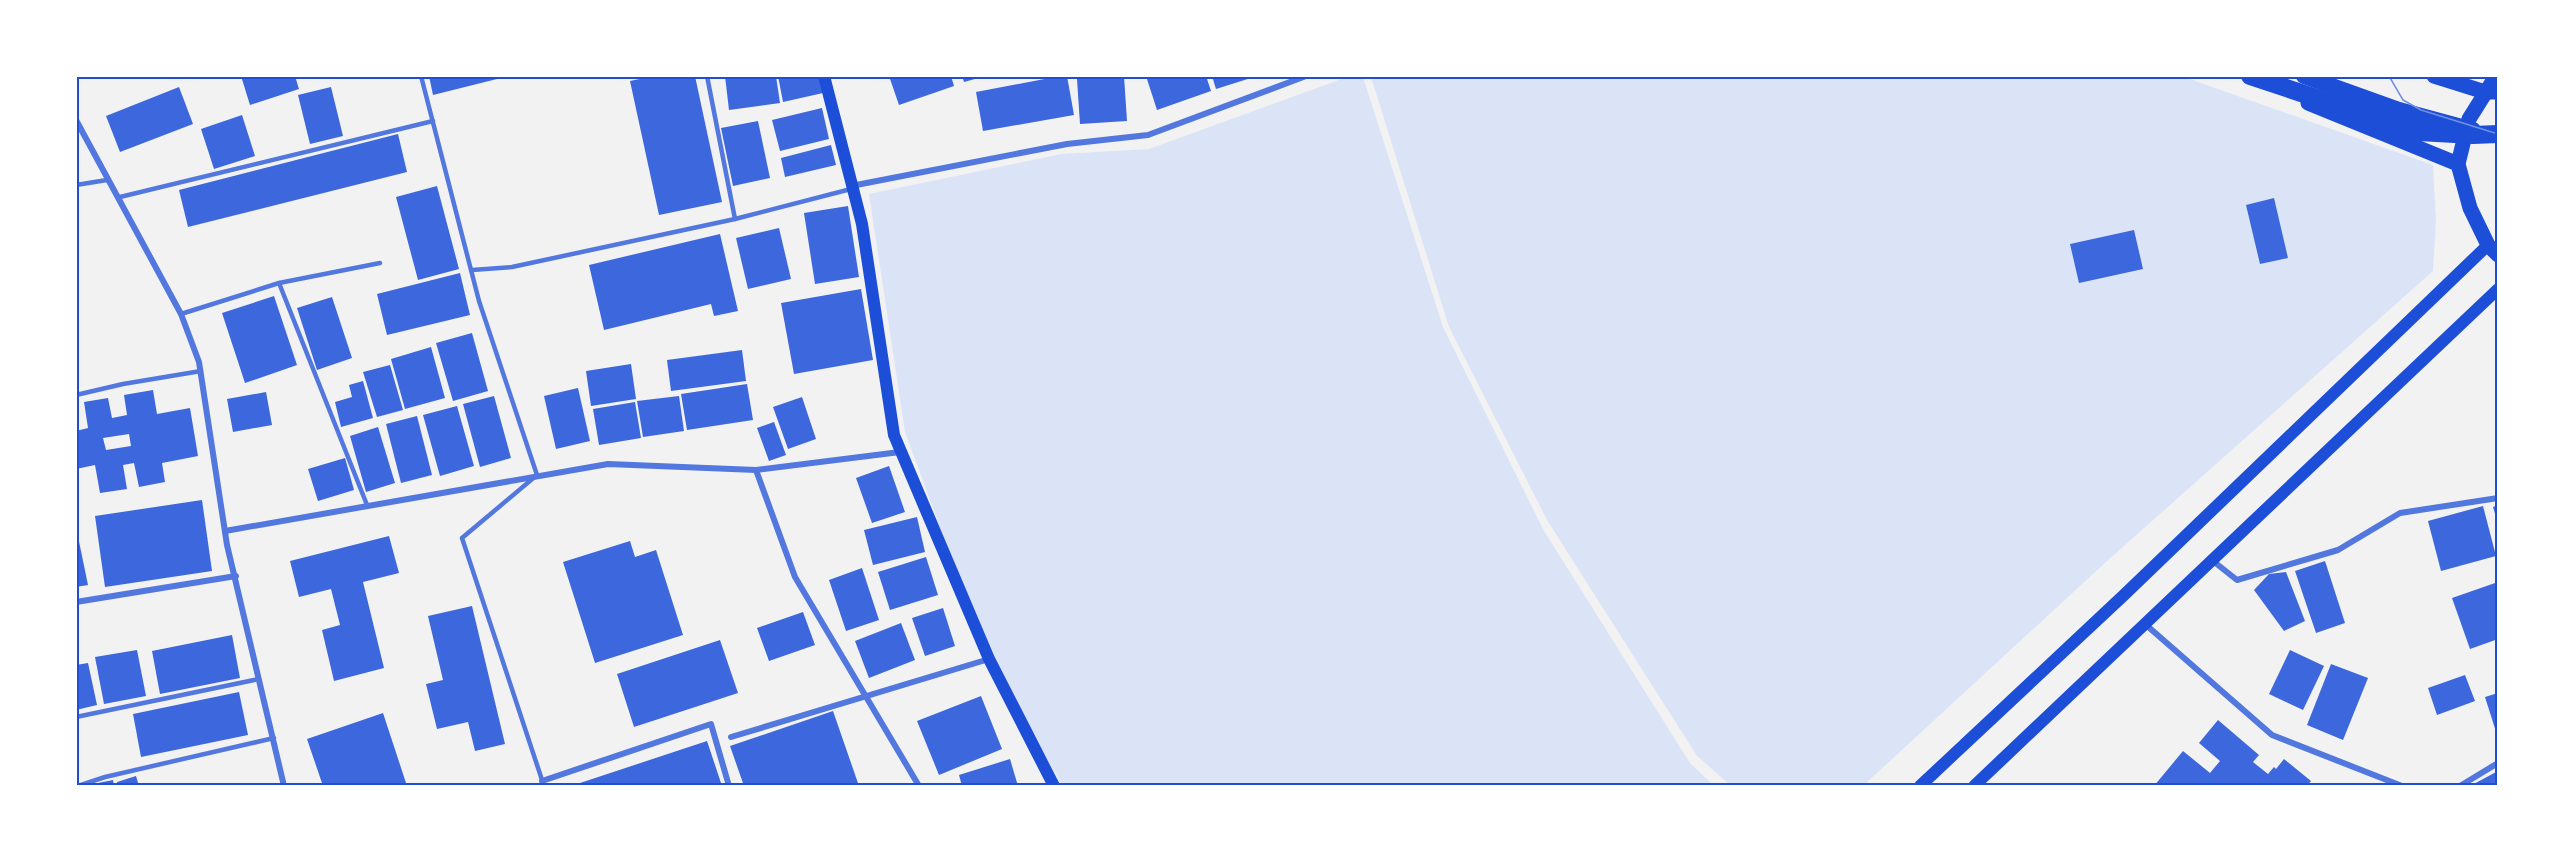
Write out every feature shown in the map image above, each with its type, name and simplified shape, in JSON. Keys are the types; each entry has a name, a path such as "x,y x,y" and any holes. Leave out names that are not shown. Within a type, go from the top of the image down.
{"highway":[{"path":"2250,76 2419,132 2498,134"},
{"path":"2304,76 2399,110 2468,129 2498,134"}],"main road":[{"path":"824,76 862,225 894,435 989,659 1054,786"},
{"path":"2242,76 2458,164"},
{"path":"2434,76 2491,92"},
{"path":"1920,786 2493,250 2470,208 2458,164 2469,119 2491,92 2496,76"},
{"path":"1974,786 2498,289"}],"street":[{"path":"852,187 1067,144 1148,135 1306,76"},
{"path":"76,120 107,180 120,197 128,219 181,314 201,371 225,531 284,786"},
{"path":"225,531 608,464 756,470 900,452"},
{"path":"756,470 795,577 919,786"},
{"path":"2213,561 2237,580 2338,550 2400,513 2498,498"},
{"path":"76,603 236,576"},
{"path":"2144,624 2272,735 2402,786"},
{"path":"731,737 989,659"},
{"path":"543,783 711,724 729,786"},
{"path":"2460,786 2498,763"}],"lane":[{"path":"421,76 479,301 537,475 462,538 543,783"},
{"path":"707,76 735,219"},
{"path":"120,197 433,121"},
{"path":"76,186 107,180"},
{"path":"472,270 512,267 735,219 852,187"},
{"path":"181,314 279,283 380,263"},
{"path":"279,283 367,505"},
{"path":"76,395 123,384 201,371"},
{"path":"76,717 259,679"},
{"path":"78,786 116,774 274,738"}],"shaded area":[{"path":"1347,77 1363,77 1443,327 1544,531 1690,763 1713,785 1062,785 984,647 905,432 869,194 1061,154 1149,149"},
{"path":"1371,77 2184,77 2433,165 2436,221 2433,271 2106,562 1864,785 1730,785 1697,756 1547,520 1449,327"}],"building":[{"path":"241,76 295,76 299,89 250,105"},
{"path":"429,76 505,76 505,77 433,95"},
{"path":"654,76 695,76 722,202 659,215 630,81"},
{"path":"725,76 776,76 780,103 729,110"},
{"path":"778,76 819,76 823,93 783,102"},
{"path":"889,76 951,76 954,86 899,105"},
{"path":"962,76 982,76 982,77 964,82"},
{"path":"1067,76 1074,115 983,131 976,92"},
{"path":"1124,76 1127,121 1080,124 1077,79"},
{"path":"1146,76 1206,76 1211,91 1157,110"},
{"path":"1212,76 1254,76 1254,77 1216,89"},
{"path":"179,87 193,124 120,152 106,116"},
{"path":"331,87 343,136 310,144 298,95"},
{"path":"822,108 829,139 780,151 772,120"},
{"path":"242,115 255,156 214,169 201,129"},
{"path":"758,121 770,178 733,186 721,128"},
{"path":"398,134 407,172 188,227 179,190"},
{"path":"831,145 836,165 785,177 781,158"},
{"path":"437,186 459,269 418,280 396,197"},
{"path":"2274,198 2288,258 2260,264 2246,205"},
{"path":"848,206 859,277 815,284 804,213"},
{"path":"779,228 791,279 748,289 736,238"},
{"path":"2134,230 2143,269 2079,283 2070,244"},
{"path":"720,234 738,311 714,316 711,304 604,330 589,265"},
{"path":"460,273 470,315 387,335 377,294"},
{"path":"861,289 873,360 794,374 781,303"},
{"path":"274,296 297,365 245,383 222,313"},
{"path":"332,297 352,358 317,370 297,308"},
{"path":"472,333 488,391 453,401 436,343"},
{"path":"431,347 445,398 405,409 391,359"},
{"path":"742,350 746,381 671,391 667,360"},
{"path":"631,364 636,399 591,406 586,371"},
{"path":"390,365 403,410 377,417 363,372"},
{"path":"363,381 373,418 341,427 335,402 352,397 349,385"},
{"path":"747,384 753,420 687,430 681,394"},
{"path":"578,388 590,441 556,449 544,396"},
{"path":"153,390 157,414 190,408 198,456 162,463 165,482 139,487 134,463 123,465 127,489 100,493 95,465 76,469 76,431 88,428 84,402 108,398 112,418 127,415 124,395","holes":["129,434 131,446 106,450 103,438"]},
{"path":"266,392 272,425 233,432 227,399"},
{"path":"494,396 511,458 480,467 463,404"},
{"path":"679,396 684,431 643,437 637,401"},
{"path":"802,397 816,439 788,449 773,407"},
{"path":"635,402 641,438 599,445 593,409"},
{"path":"457,406 474,466 440,476 423,415"},
{"path":"417,416 432,475 401,483 386,424"},
{"path":"774,422 786,455 769,461 757,428"},
{"path":"378,427 395,483 366,492 350,436"},
{"path":"345,458 354,490 318,501 308,469"},
{"path":"889,466 905,512 872,523 856,478"},
{"path":"202,500 212,571 105,587 95,516"},
{"path":"2498,505 2498,519 2497,520 2493,507"},
{"path":"2483,506 2496,556 2441,571 2428,521"},
{"path":"917,517 925,552 873,565 864,530"},
{"path":"76,527 88,585 76,587"},
{"path":"389,536 399,573 363,582 384,668 334,681 322,630 340,625 331,589 299,597 290,561"},
{"path":"630,541 635,557 656,550 683,635 595,663 563,562"},
{"path":"926,557 938,595 890,610 878,572"},
{"path":"2325,561 2345,623 2316,633 2295,571"},
{"path":"862,568 879,620 846,631 829,580"},
{"path":"2286,572 2305,621 2284,631 2254,590 2269,574"},
{"path":"2498,582 2498,639 2470,649 2452,598"},
{"path":"472,606 505,744 475,751 468,722 437,729 426,684 443,680 428,616"},
{"path":"943,608 955,646 925,656 912,618"},
{"path":"803,612 815,645 769,661 757,628"},
{"path":"901,623 915,660 869,678 855,641"},
{"path":"232,635 240,678 160,694 152,651"},
{"path":"720,640 738,693 634,727 617,674"},
{"path":"137,650 146,696 104,704 95,657"},
{"path":"2290,650 2324,666 2303,710 2269,694"},
{"path":"88,663 97,705 76,710 76,665"},
{"path":"2331,664 2368,678 2343,740 2307,725"},
{"path":"2465,675 2475,701 2437,715 2428,688"},
{"path":"239,692 248,735 141,757 133,714"},
{"path":"2498,693 2498,735 2497,735 2485,697"},
{"path":"981,696 1002,749 939,775 917,721"},
{"path":"833,711 859,786 744,786 730,746"},
{"path":"383,713 407,786 323,786 307,739"},
{"path":"2218,720 2259,755 2253,762 2268,774 2274,767 2276,769 2284,759 2311,781 2307,786 2154,786 2183,751 2210,773 2220,761 2199,743"},
{"path":"707,741 722,786 580,786 580,783"},
{"path":"1010,759 1018,786 962,786 959,775"},
{"path":"2498,771 2498,786 2470,786"},
{"path":"136,776 139,786 118,786 117,782"},
{"path":"113,780 114,786 99,786 98,783"}],"tram line":[{"path":"2389,76 2403,100 2421,110 2498,134"}]}
